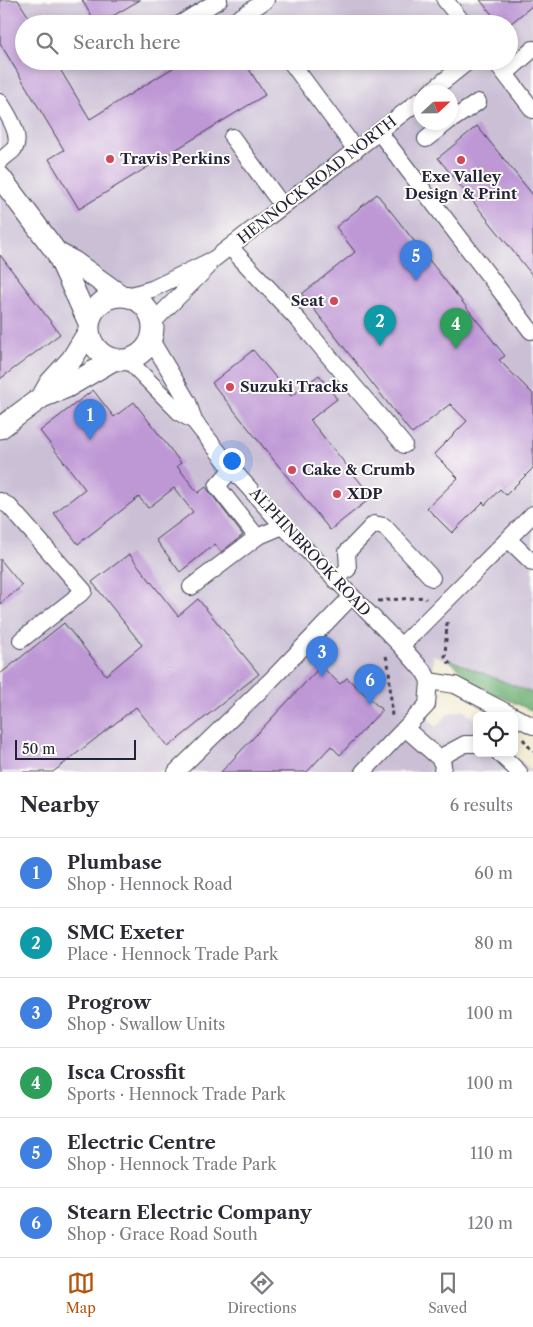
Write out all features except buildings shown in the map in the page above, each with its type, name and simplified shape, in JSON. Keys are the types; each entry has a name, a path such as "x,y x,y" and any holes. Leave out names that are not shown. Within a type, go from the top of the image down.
{"main road":[{"path":"3,189 57,253 89,327 94,346 100,352 121,359"},
{"path":"0,428 42,397 67,387 121,359 142,352 152,331 142,303 124,296 74,262 57,253"},
{"path":"42,397 50,383 72,359 89,327 96,307 103,300 124,296"}],"street":[{"path":"197,6 219,0"},
{"path":"244,15 266,0"},
{"path":"445,0 457,15"},
{"path":"518,58 533,49"},
{"path":"297,70 356,150"},
{"path":"440,85 458,70"},
{"path":"502,70 533,110"},
{"path":"0,102 10,118 17,139 14,149 0,161"},
{"path":"458,115 478,102"},
{"name":"HENNOCK ROAD NORTH","path":"124,296 152,289 214,259 413,105"},
{"path":"426,139 438,130"},
{"path":"379,132 531,331"},
{"path":"232,137 282,205"},
{"path":"230,248 299,321 404,445"},
{"name":"HENNOCK ROAD NORTH","path":"152,331 214,259"},
{"name":"ALPHINBROOK ROAD","path":"152,331 188,402 194,421 232,469 283,526 401,646 425,673 429,681"},
{"name":"ALPHINBROOK ROAD","path":"121,359 180,413 194,421"},
{"path":"232,469 217,486 257,536"},
{"path":"0,501 9,506 84,591 21,640"},
{"path":"401,646 533,514"},
{"path":"335,580 348,569 347,552 374,524 384,526 432,578"},
{"path":"192,587 257,536 283,526"},
{"path":"508,539 533,563"},
{"path":"176,772 272,679 351,597"},
{"path":"363,772 427,705 429,681 455,685 527,730"},
{"path":"405,728 441,765 465,744 473,744"},
{"path":"502,757 519,772"}],"path":[{"path":"382,651 388,657 393,740"},
{"path":"527,730 533,752"}],"shaded area":[{"path":"0,0 533,0 533,693 433,655 434,706 427,717 436,727 448,714 463,710 473,719 473,757 516,757 533,772 0,772"}],"green space":[{"path":"448,659 533,693 533,711 481,688"}],"place":[{"name":"Travis Perkins","path":"110,159"},
{"name":"Exe Valley Design & Print","path":"461,160"},
{"name":"Electric Centre","path":"416,281"},
{"name":"Seat","path":"334,301"},
{"name":"SMC Exeter","path":"380,346"},
{"name":"Isca Crossfit","path":"456,349"},
{"name":"Suzuki Tracks","path":"230,387"},
{"name":"Plumbase","path":"90,440"},
{"name":"Cake & Crumb","path":"292,470"},
{"name":"XDP","path":"337,494"},
{"name":"Progrow","path":"322,677"},
{"name":"Stearn Electric Company","path":"370,705"}]}
